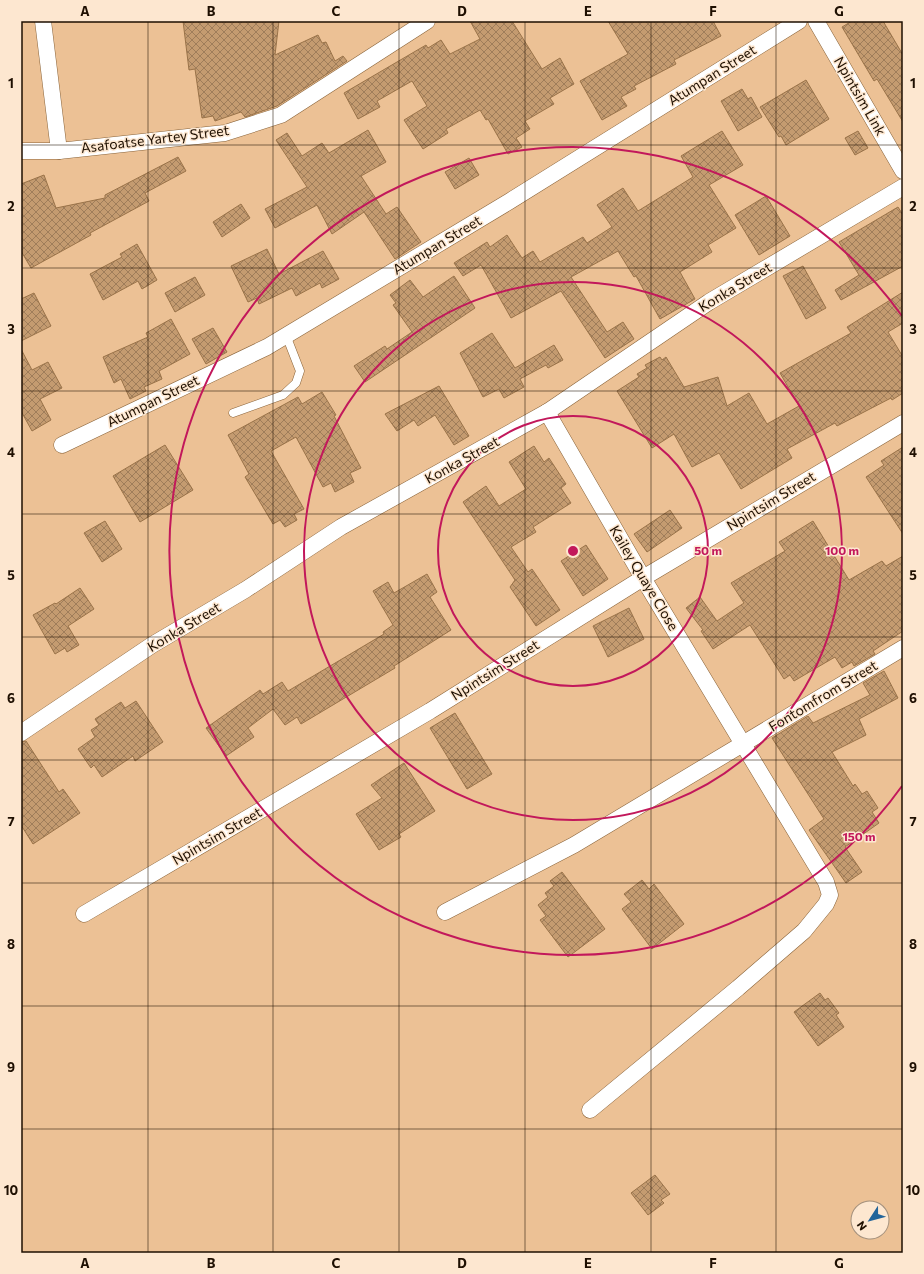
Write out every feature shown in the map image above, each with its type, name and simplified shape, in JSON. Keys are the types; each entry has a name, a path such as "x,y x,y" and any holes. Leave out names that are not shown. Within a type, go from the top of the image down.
{"street":[{"path":"43,21 59,151"},
{"name":"Asafoatse Yartey Street","path":"21,151 59,151 225,133 281,115 427,21"},
{"name":"Atumpan Street","path":"62,445 267,347 510,201 799,21"},
{"name":"Npintsim Link","path":"816,21 903,171"},
{"name":"Konka Street","path":"21,733 152,645 246,590 341,527 547,412 709,302 903,187"},
{"name":"Kailey Quaye Close","path":"547,412 643,578 826,882 830,895 826,904 804,931 738,988 590,1110"},
{"name":"Npintsim Street","path":"84,914 430,711 643,578 903,423"},
{"name":"Fontomfrom Street","path":"445,912 574,845 903,648"}],"lane":[{"path":"233,412 283,395 296,383 300,372 286,335"}],"building":[{"path":"183,21 279,21 275,55 318,35 322,43 326,42 335,61 343,56 347,61 277,106 245,117 241,112 215,121 213,116 202,118 195,69 189,70"},
{"path":"470,21 512,21 542,69 560,58 574,84 550,98 554,104 525,121 530,129 516,138 522,147 508,154 488,119 486,120 480,110 446,129 448,133 423,149 404,120 427,106 412,81 377,101 380,107 358,119 344,93 426,45 428,48 441,40 450,54 480,39"},
{"path":"608,21 713,21 721,36 674,60 676,64 634,86 636,89 621,97 627,106 602,120 580,81 628,54"},
{"path":"852,21 883,21 903,55 903,122 877,79 874,81 842,27"},
{"path":"806,80 829,119 786,145 781,136 779,137 760,107"},
{"path":"742,89 748,99 751,97 762,117 738,131 721,101"},
{"path":"368,130 386,162 361,176 386,214 397,207 421,242 395,259 364,212 332,234 317,205 275,228 265,209 307,187 276,140 287,133 302,156 322,143 329,153"},
{"path":"722,131 743,165 709,185 736,228 708,245 712,252 680,272 695,299 660,319 636,276 634,277 618,251 571,277 607,332 623,322 634,339 605,358 561,291 511,318 481,265 463,276 454,263 487,242 490,247 507,235 522,258 533,251 540,262 583,237 587,243 612,227 597,205 623,188 638,211 693,177 681,156"},
{"path":"858,131 868,148 855,155 845,138"},
{"path":"178,157 186,171 145,193 149,201 90,233 91,235 31,268 21,251 21,184 44,175 56,208 105,198 105,195"},
{"path":"469,158 479,175 455,189 445,172"},
{"path":"766,196 790,236 759,255 735,215"},
{"path":"241,204 250,218 222,237 213,222"},
{"path":"898,207 903,215 903,266 841,300 835,290 859,275 839,242"},
{"path":"137,244 157,280 142,289 138,281 103,300 90,274 122,257 120,254"},
{"path":"267,249 279,274 323,251 339,279 322,288 320,283 296,296 292,288 259,304 257,298 248,302 231,266"},
{"path":"803,266 826,308 806,319 783,276"},
{"path":"454,276 475,308 365,382 354,366 385,346 387,349 412,332 393,305 396,303 390,295 410,280 423,297"},
{"path":"195,277 205,295 175,312 165,293"},
{"path":"903,292 903,323 888,332 903,357 903,393 892,400 891,398 837,426 835,423 787,449 792,458 741,489 719,453 692,467 674,434 652,448 617,391 639,377 637,374 647,368 645,365 660,357 662,360 666,357 684,387 718,377 727,406 749,393 767,424 799,406 780,373 851,333 847,327"},
{"path":"34,293 51,326 21,341 21,299"},
{"path":"171,319 190,354 159,371 162,379 144,387 146,391 130,399 121,379 114,383 103,357 148,337 146,333"},
{"path":"213,328 227,352 206,364 192,339"},
{"path":"492,333 515,368 554,345 563,360 548,368 546,365 520,379 524,387 504,398 499,389 483,397 460,353"},
{"path":"21,349 32,370 48,362 62,388 40,399 51,420 32,431 21,411"},
{"path":"439,386 469,436 454,445 435,415 418,426 414,420 397,431 385,414"},
{"path":"322,392 336,415 334,416 361,468 350,473 354,482 335,492 331,483 323,487 296,437 271,451 304,509 294,514 297,520 285,527 280,520 273,524 245,477 249,474 228,435 298,397 302,404"},
{"path":"165,445 193,490 140,522 113,476"},
{"path":"534,446 544,462 549,458 566,484 561,488 571,503 533,527 536,532 511,547 528,572 532,569 560,610 536,626 510,587 515,580 463,502 486,486 499,506 526,489 509,462"},
{"path":"903,447 903,534 866,477 884,465 881,461"},
{"path":"670,510 682,528 647,552 634,534"},
{"path":"105,521 122,549 102,562 84,533"},
{"path":"813,521 849,580 882,561 886,566 903,556 903,631 873,651 875,654 854,666 852,662 842,668 835,657 794,681 790,675 784,679 750,625 713,649 701,631 703,630 686,608 700,597 717,621 744,603 731,583 785,551 779,542"},
{"path":"586,545 608,579 583,596 561,561"},
{"path":"427,574 437,592 430,597 451,630 394,666 395,668 301,724 297,717 285,725 273,709 248,728 254,737 226,756 206,728 260,690 263,694 282,682 288,691 384,634 383,632 393,625 373,591 388,582 394,593"},
{"path":"80,588 94,609 68,626 79,645 67,652 65,648 55,654 33,615 55,603 56,604"},
{"path":"629,608 644,639 608,657 593,626"},
{"path":"884,671 898,698 859,719 866,735 832,752 853,786 855,784 862,794 867,791 878,808 872,812 879,823 845,847 862,872 846,883 809,830 824,819 772,738 808,716 813,723 870,695 863,683"},
{"path":"136,701 163,742 135,761 133,756 102,777 94,765 91,768 78,749 95,737 91,730 99,725 95,719 121,702 125,708"},
{"path":"455,713 492,774 467,789 430,728"},
{"path":"26,741 59,792 63,789 80,813 33,844 21,825 21,742"},
{"path":"404,763 435,811 399,834 401,837 379,850 356,814 382,798 371,785"},
{"path":"562,872 605,929 568,957 540,920 546,916 538,905 548,897 545,893 554,886 550,881"},
{"path":"642,880 649,889 654,884 684,924 652,949 622,909 631,902 624,894"},
{"path":"820,993 825,1000 828,998 839,1013 836,1015 844,1027 818,1046 794,1012"},
{"path":"655,1175 670,1194 661,1200 664,1203 648,1215 631,1193"}]}
